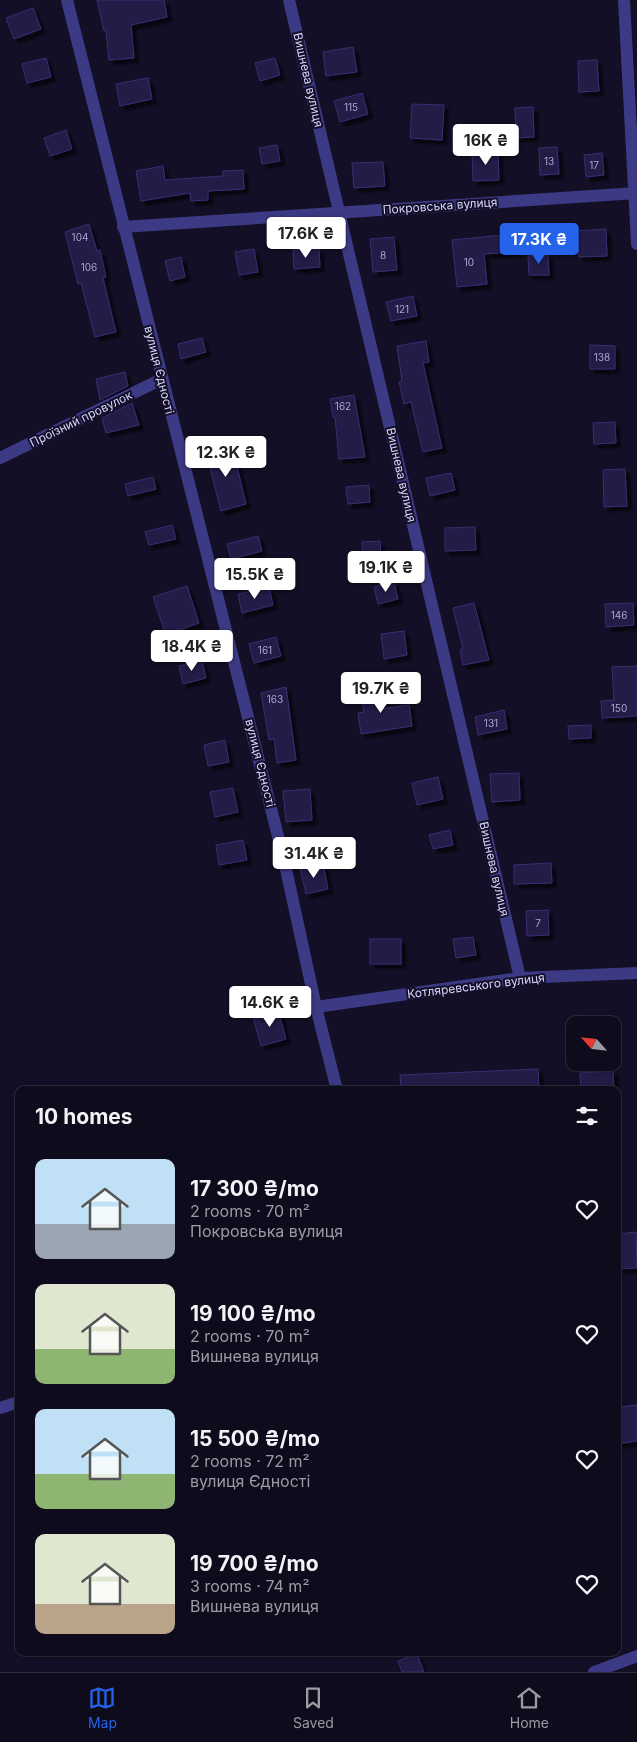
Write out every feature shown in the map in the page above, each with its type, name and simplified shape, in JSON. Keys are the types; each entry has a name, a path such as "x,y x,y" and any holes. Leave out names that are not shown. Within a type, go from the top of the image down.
{"street":[{"name":"вулиця Єдності","path":"67,0 284,860 316,1006 336,1086"},
{"name":"Вишнева вулиця","path":"289,0 520,978"},
{"path":"624,0 637,244"},
{"name":"Покровська вулиця","path":"123,227 635,194"},
{"name":"Проїзний провулок","path":"0,458 162,379"},
{"name":"Котляревського вулиця","path":"316,1006 520,978 637,973"},
{"path":"0,1408 15,1403"},
{"path":"594,1672 637,1656"}],"building":[{"path":"97,0 164,0 167,17 131,25 134,58 109,60 106,30 104,31"},
{"path":"33,8 41,29 14,39 6,18"},
{"path":"353,47 357,72 326,76 323,52"},
{"path":"46,58 51,77 27,83 22,64"},
{"path":"275,58 280,75 260,81 255,63"},
{"path":"597,60 599,91 579,92 578,61"},
{"path":"148,78 152,99 120,106 116,84"},
{"path":"362,93 368,114 340,122 334,101"},
{"path":"412,104 444,105 442,140 410,138"},
{"path":"533,107 534,137 516,138 515,108"},
{"path":"66,130 72,149 50,156 44,138"},
{"path":"277,145 280,161 262,164 259,148"},
{"path":"557,147 559,174 540,175 539,148"},
{"path":"498,151 499,180 473,181 472,152"},
{"path":"602,153 604,175 586,177 584,155"},
{"path":"383,162 385,186 354,188 352,163"},
{"path":"163,166 165,180 223,176 223,171 243,170 244,189 208,191 208,200 191,201 190,193 141,201 136,171"},
{"path":"89,224 97,251 100,250 106,277 103,278 116,332 95,337 81,283 78,284 65,232"},
{"path":"606,229 607,256 579,257 577,231"},
{"path":"503,231 519,231 519,252 484,254 487,284 457,287 452,240 503,235"},
{"path":"394,237 397,270 373,272 370,239"},
{"path":"254,249 258,272 239,275 235,252"},
{"path":"319,249 320,267 294,269 293,250"},
{"path":"548,255 549,275 529,275 528,256"},
{"path":"181,257 185,277 170,281 165,261"},
{"path":"413,296 417,316 391,321 386,302"},
{"path":"202,338 206,352 181,359 178,344"},
{"path":"426,341 429,362 423,363 442,448 423,452 411,402 404,404 399,382 402,381 397,346"},
{"path":"590,345 615,346 615,369 590,369"},
{"path":"125,372 128,386 100,400 96,379"},
{"path":"354,395 365,457 339,459 335,417 333,417 330,399"},
{"path":"132,403 139,425 106,433 102,418"},
{"path":"615,422 616,443 594,444 593,423"},
{"path":"232,446 246,504 221,511 206,452"},
{"path":"625,469 627,506 604,507 603,470"},
{"path":"451,473 455,490 430,496 426,478"},
{"path":"153,477 156,489 128,496 125,484"},
{"path":"369,485 370,502 348,504 346,487"},
{"path":"172,525 176,539 149,545 145,532"},
{"path":"475,527 476,550 445,551 445,528"},
{"path":"258,536 262,551 231,559 227,544"},
{"path":"380,541 381,557 363,558 362,542"},
{"path":"394,582 398,599 378,604 374,587"},
{"path":"187,586 199,623 166,635 153,597"},
{"path":"269,587 273,605 242,613 238,594"},
{"path":"474,603 489,660 463,665 460,650 463,649 453,608"},
{"path":"633,603 634,625 606,627 605,604"},
{"path":"404,631 407,655 384,659 381,634"},
{"path":"276,637 281,656 254,663 249,644"},
{"path":"202,661 206,678 183,684 179,666"},
{"path":"637,666 637,716 602,718 601,701 614,700 612,667"},
{"path":"286,687 296,760 277,763 274,739 269,740 261,693"},
{"path":"378,687 381,709 409,705 412,726 361,734 358,713 364,712 360,690"},
{"path":"504,710 507,729 478,735 475,717"},
{"path":"591,725 591,738 569,739 568,726"},
{"path":"225,740 229,762 208,766 204,745"},
{"path":"519,773 520,800 492,802 490,774"},
{"path":"438,777 443,799 417,805 412,783"},
{"path":"233,788 238,812 215,817 210,792"},
{"path":"310,789 312,820 286,822 283,791"},
{"path":"450,830 453,845 433,849 429,835"},
{"path":"243,840 247,860 219,865 216,845"},
{"path":"551,863 552,883 514,884 514,865"},
{"path":"323,864 328,889 306,894 300,869"},
{"path":"548,910 549,935 527,936 526,911"},
{"path":"473,937 476,955 456,958 453,939"},
{"path":"370,939 401,939 401,964 370,964"},
{"path":"278,1010 286,1039 261,1046 253,1017"},
{"path":"538,1069 539,1086 401,1086 400,1075"},
{"path":"613,1071 614,1086 581,1086 580,1073"},
{"path":"636,1232 637,1268 621,1269 621,1234"},
{"path":"637,1405 637,1441 621,1444 621,1407"},
{"path":"412,1656 418,1656 424,1672 402,1672 398,1661"}]}
